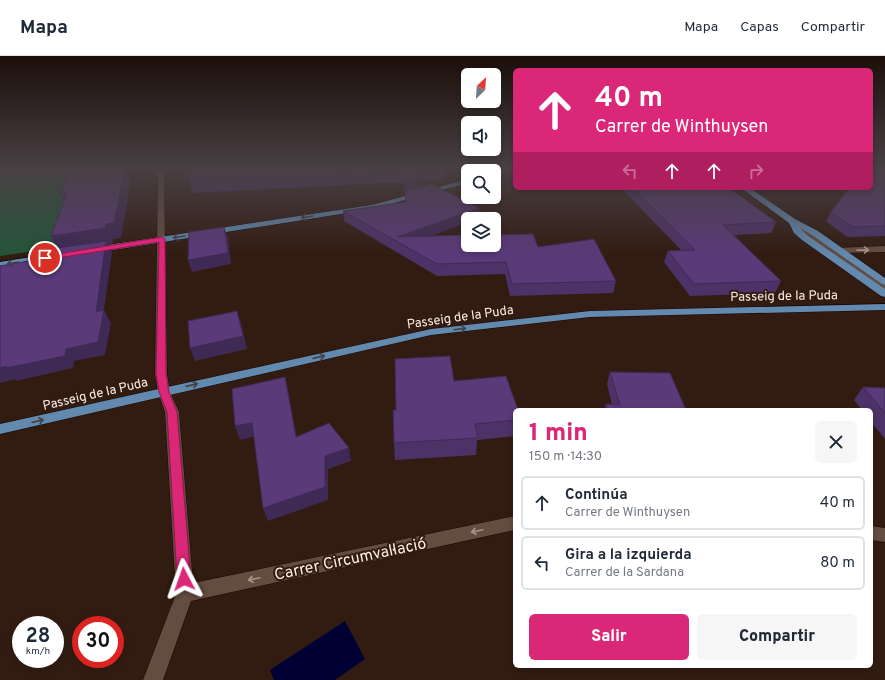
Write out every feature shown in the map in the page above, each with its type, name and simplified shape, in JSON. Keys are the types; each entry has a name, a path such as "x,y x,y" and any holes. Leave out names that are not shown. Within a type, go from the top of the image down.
{"main road":[{"path":"83,252 372,207 408,197"},
{"path":"757,197 794,225 805,238 885,294"},
{"path":"837,251 885,282"},
{"path":"0,265 68,254"},
{"name":"Passeig de la Puda","path":"0,429 439,331 590,314 885,307"}],"street":[{"path":"153,680 185,594 172,412 164,392 161,374 161,197"},
{"path":"794,225 837,251 885,288"},
{"path":"837,251 885,249"},
{"name":"Carrer Circumval·lació","path":"185,594 513,523"},
{"path":"873,533 885,535"}],"green space":[{"path":"0,197 72,197 53,248 0,256"}],"shaded area":[{"path":"345,621 365,659 335,680 274,680 270,670"}],"building":[{"path":"65,197 119,197 114,223 106,224 106,228 51,236"},
{"path":"406,197 457,197 461,199 461,204 471,204 479,208 468,212 461,212 461,214 397,237 461,235 461,252 501,252 501,235 533,234 538,247 594,239 616,281 512,284 506,262 437,264 343,211 406,202"},
{"path":"642,197 742,197 776,222 723,225 781,281 694,284 668,251 695,250"},
{"path":"842,197 885,197 885,226 853,227 831,212"},
{"path":"224,227 228,253 188,260 189,232"},
{"path":"106,241 96,312 104,310 98,342 66,349 65,356 0,368 0,266 46,258 50,249"},
{"path":"237,311 243,336 190,348 188,321"},
{"path":"450,356 454,381 506,376 517,408 513,408 513,420 475,424 478,438 394,443 393,410 396,410 395,359"},
{"path":"610,372 670,373 685,408 607,408 606,404 620,405"},
{"path":"285,377 296,437 329,423 349,448 325,456 325,487 263,508 252,423 235,426 232,389"},
{"path":"863,387 885,388 885,413"}],"route":[{"path":"45,258 162,239 161,374 164,392 172,412 184,579"}]}
